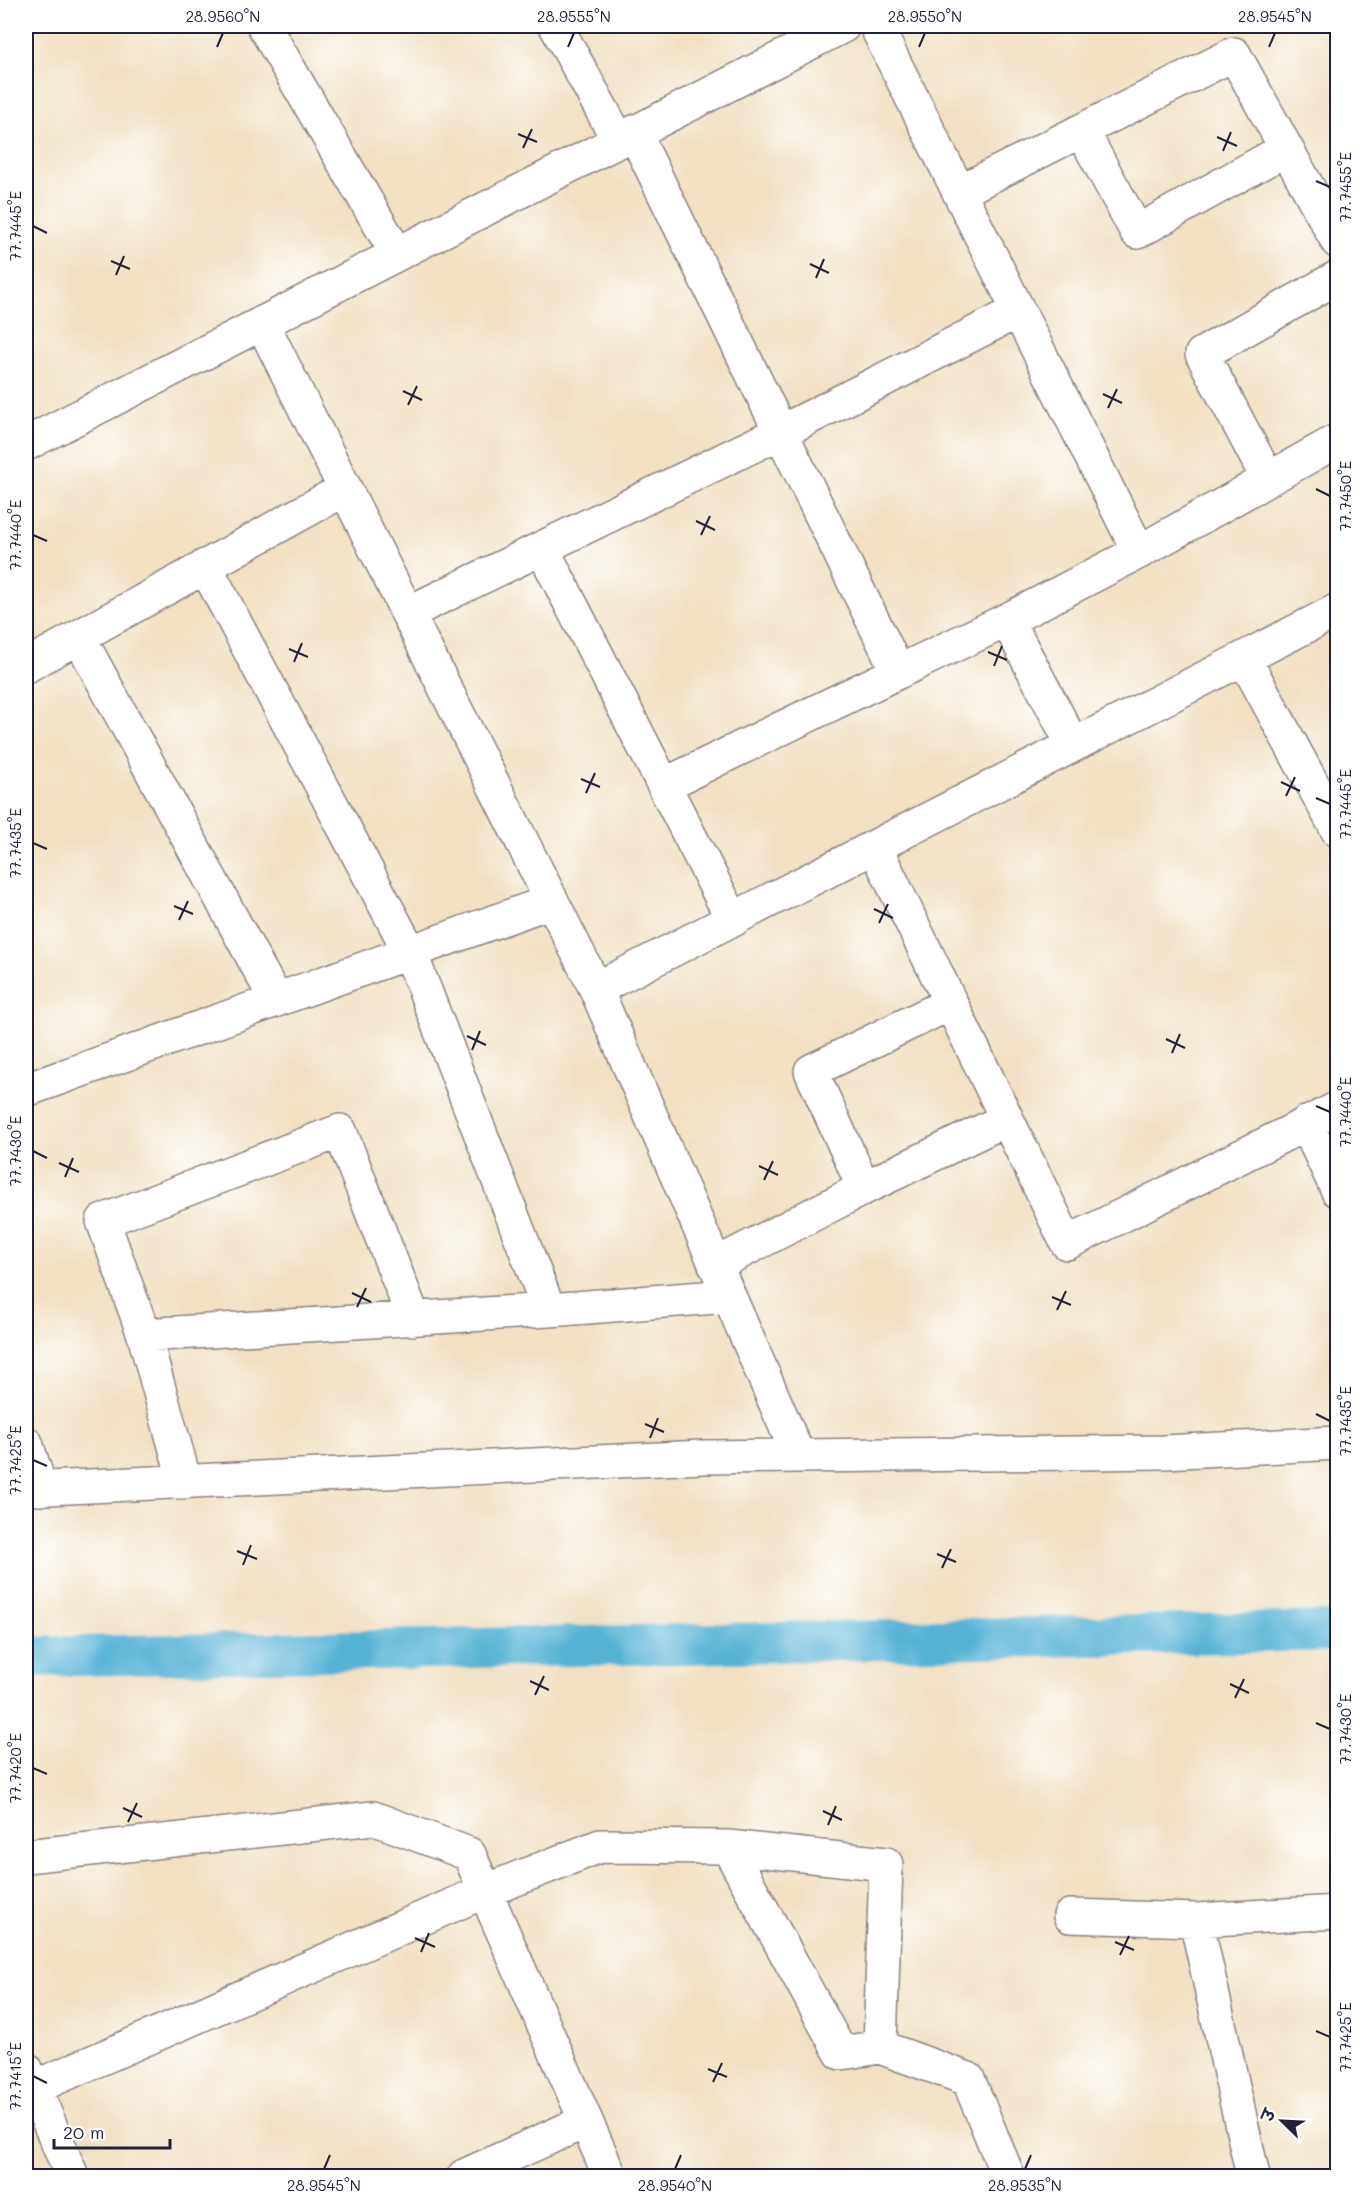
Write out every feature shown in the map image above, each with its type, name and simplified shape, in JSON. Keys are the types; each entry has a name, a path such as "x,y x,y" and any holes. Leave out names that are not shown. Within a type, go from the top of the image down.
{"street":[{"path":"264,26 397,254"},
{"path":"556,26 627,136 781,432 898,672"},
{"path":"26,444 843,26"},
{"path":"876,26 1139,552"},
{"path":"960,192 1234,54 1338,242"},
{"path":"1082,131 1137,232 1286,149"},
{"path":"1268,479 1202,354 1338,277"},
{"path":"408,613 781,432 1018,310"},
{"path":"262,323 596,989 798,1455"},
{"path":"664,785 1007,620 1139,552 1338,440"},
{"path":"26,666 345,489"},
{"path":"542,548 732,920"},
{"path":"205,566 410,952 549,1310"},
{"path":"596,989 1338,610"},
{"path":"1007,620 1073,745"},
{"path":"79,637 276,1000"},
{"path":"1244,658 1338,831"},
{"path":"875,847 1067,1243 1338,1108"},
{"path":"26,1090 552,901"},
{"path":"864,1188 811,1071 951,1003"},
{"path":"715,1265 864,1188 1007,1119"},
{"path":"1306,1123 1338,1191"},
{"path":"185,1482 144,1335 103,1221 340,1131 414,1318"},
{"path":"144,1335 549,1310 728,1296"},
{"path":"26,1443 33,1489 702,1457 1164,1452 1338,1443"},
{"path":"26,1856 373,1818 469,1854 610,2176"},
{"path":"72,2176 28,2083 485,1891 600,1846 728,1847 886,1864 880,2047"},
{"path":"728,1847 841,2053 880,2047 968,2079 1008,2176"},
{"path":"1070,1916 1196,1920 1338,1912"},
{"path":"1196,1920 1253,2176"},
{"path":"464,2176 586,2121"}],"waterway":[{"path":"26,1657 1338,1631"}]}
